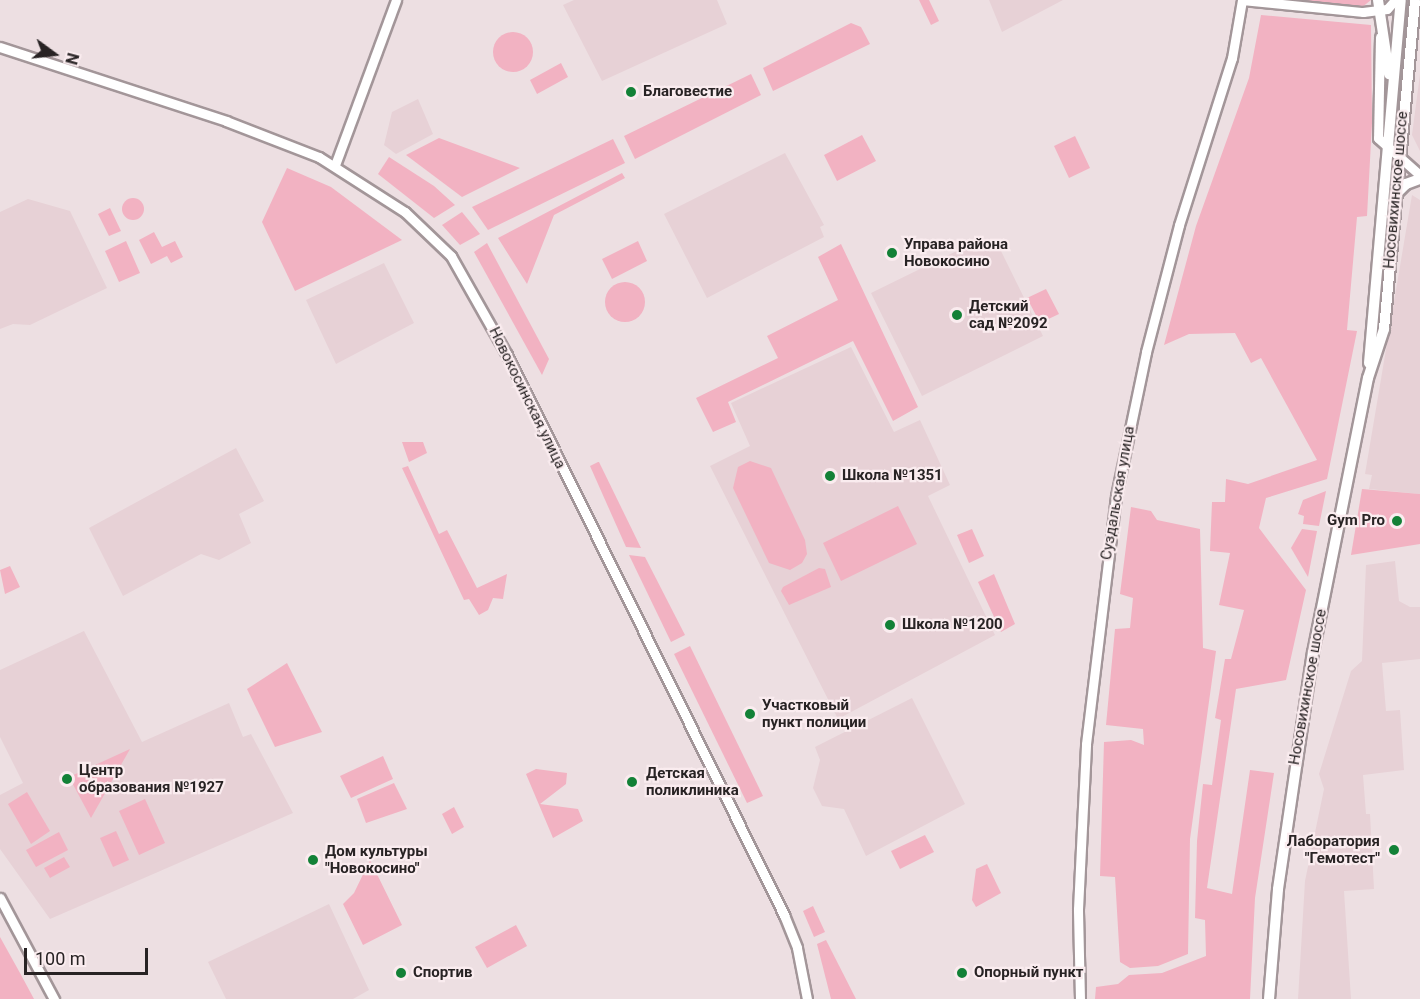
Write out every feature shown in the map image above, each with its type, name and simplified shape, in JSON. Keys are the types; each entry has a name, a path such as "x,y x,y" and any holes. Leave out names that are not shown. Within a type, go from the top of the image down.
{"main road":[{"name":"Носовихинское шоссе","path":"1269,999 1292,781 1322,607 1368,378 1401,0"},
{"name":"Носовихинское шоссе","path":"1368,378 1384,329 1415,0"},
{"path":"1379,5 1391,102"},
{"path":"1396,194 1406,184 1420,177"}],"street":[{"path":"334,165 396,0"},
{"path":"1242,0 1379,5 1395,0"},
{"name":"Суздальская улица","path":"1080,999 1078,909 1086,744 1116,496 1146,352 1179,225 1232,58 1242,0"},
{"path":"1379,5 1378,138 1420,177"},
{"name":"Новокосинская улица","path":"0,47 226,121 334,165 419,224 451,256 477,298 790,929 807,999"},
{"path":"0,898 54,999"}],"shaded area":[{"path":"574,0 717,0 727,24 602,81 563,5"},
{"path":"919,0 929,0 939,21 931,25"},
{"path":"989,0 1063,0 1002,32"},
{"path":"1276,0 1371,0 1361,8"},
{"path":"1261,15 1371,25 1372,123 1367,216 1357,217 1347,330 1357,331 1327,479 1266,498 1259,528 1306,590 1286,680 1236,689 1207,888 1232,894 1250,770 1274,773 1255,898 1250,999 1095,999 1096,987 1118,984 1129,975 1162,973 1206,956 1205,920 1195,918 1197,841 1203,784 1212,785 1221,720 1215,718 1225,659 1231,659 1244,610 1219,605 1230,553 1210,551 1212,502 1225,502 1226,479 1248,484 1317,460 1261,358 1251,363 1235,333 1189,334 1164,345 1196,226 1249,78"},
{"path":"851,23 861,27 870,44 773,91 763,68"},
{"path":"513,32 527,38 533,52 527,66 513,72 499,66 493,52 499,38"},
{"path":"561,63 568,77 537,94 530,80"},
{"path":"751,74 761,95 635,159 624,136"},
{"path":"1420,74 1420,151 1412,135"},
{"path":"418,99 433,134 396,154 384,145 392,112"},
{"path":"862,135 876,161 837,181 824,155"},
{"path":"1075,136 1090,168 1069,178 1054,146"},
{"path":"439,138 520,168 462,197 406,155"},
{"path":"613,139 625,163 488,230 472,207"},
{"path":"785,153 824,225 820,227 824,237 707,298 664,214"},
{"path":"389,157 434,186 455,205 434,218 378,174"},
{"path":"287,168 331,187 402,240 295,291 262,222"},
{"path":"622,173 625,178 554,215 527,284 498,238"},
{"path":"1412,195 1420,200 1420,494 1369,489 1372,475 1365,474"},
{"path":"133,198 141,201 144,209 141,217 133,220 125,217 122,209 125,201"},
{"path":"28,199 70,211 107,288 30,325 13,324 0,329 0,212"},
{"path":"110,208 121,231 109,236 98,214"},
{"path":"462,212 480,234 460,245 442,225"},
{"path":"154,232 162,247 175,241 183,257 171,263 167,256 151,264 139,240"},
{"path":"126,241 140,273 119,282 105,251"},
{"path":"638,241 647,261 612,279 602,259"},
{"path":"487,243 549,359 542,375 474,252"},
{"name":"Детский сад №2092","path":"984,243 989,252 999,247 1043,336 922,396 871,293 969,245 971,249"},
{"path":"841,244 918,407 893,421 853,341 728,402 736,422 713,432 696,398 778,358 767,336 838,300 818,257"},
{"path":"384,263 414,323 336,364 306,300"},
{"path":"625,282 639,288 645,302 639,316 625,322 611,316 605,302 611,288"},
{"path":"1046,289 1059,314 1040,323 1027,298"},
{"name":"Школа №1351","path":"851,347 894,432 920,420 950,485 928,496 995,635 838,719 710,466 750,446 731,403"},
{"path":"402,442 423,442 427,453 409,462"},
{"path":"236,448 264,501 239,514 251,543 219,560 201,554 123,596 89,528"},
{"path":"750,461 771,468 805,540 807,554 802,563 790,570 769,563 733,488 738,467"},
{"path":"599,462 641,548 626,547 590,466"},
{"path":"408,466 439,534 447,530 477,588 507,574 503,599 493,598 488,610 479,615 469,599 464,600 402,468"},
{"path":"1362,489 1420,494 1420,544 1351,555"},
{"path":"1326,491 1319,526 1303,524 1304,516 1298,514 1303,500"},
{"path":"898,506 917,544 841,581 823,543"},
{"path":"1131,507 1151,511 1157,520 1200,529 1203,648 1216,651 1190,839 1188,954 1158,966 1130,968 1120,962 1115,877 1100,876 1104,742 1131,740 1144,745 1143,729 1106,725 1115,629 1130,628 1133,598 1120,594"},
{"path":"972,529 984,556 969,563 957,535"},
{"path":"1302,529 1317,531 1308,577 1291,548"},
{"path":"629,555 645,557 685,635 671,642"},
{"path":"1395,561 1399,601 1410,607 1420,607 1420,659 1382,663 1386,711 1400,710 1404,770 1363,775 1366,814 1370,814 1374,889 1344,891 1351,999 1298,999 1305,881 1324,789 1319,774 1351,671 1362,661 1366,565"},
{"path":"10,566 20,587 5,594 0,570"},
{"path":"819,568 825,569 831,587 789,605 781,591 783,587"},
{"path":"994,574 1015,624 1001,632 978,582"},
{"path":"84,631 142,742 229,703 243,737 251,734 293,813 50,919 0,849 0,795 23,783 0,737 0,670"},
{"path":"690,646 763,796 747,803 674,654"},
{"path":"287,663 322,732 275,747 247,689"},
{"path":"912,698 965,804 866,856 844,809 822,806 813,788 820,760 815,747"},
{"path":"130,749 91,818 69,777"},
{"path":"383,756 393,779 351,798 340,776"},
{"path":"536,769 567,773 566,784 540,804 578,809 583,821 553,838 526,774"},
{"path":"394,783 407,809 366,823 357,799"},
{"path":"27,792 50,831 31,844 8,804"},
{"path":"145,799 165,843 139,855 119,811"},
{"path":"454,807 464,827 452,834 442,814"},
{"path":"116,831 129,860 113,867 100,838"},
{"path":"59,832 68,850 36,867 26,850"},
{"path":"925,835 934,852 900,869 891,851"},
{"path":"64,857 70,867 50,878 44,868"},
{"path":"370,860 402,925 363,945 343,904 354,893"},
{"path":"987,864 1001,893 976,907 972,900 976,869"},
{"path":"329,904 369,990 353,999 226,999 208,962"},
{"path":"813,906 825,932 814,937 803,911"},
{"path":"516,925 527,946 487,968 475,947"},
{"path":"0,937 20,973 34,999 0,999"},
{"path":"826,940 856,999 831,999 817,944"}],"place":[{"name":"Благовестие","path":"631,92"},
{"name":"Управа района Новокосино","path":"892,253"},
{"name":"Детский сад №2092","path":"957,315"},
{"name":"Школа №1351","path":"830,476"},
{"name":"Gym Pro","path":"1397,521"},
{"name":"Школа №1200","path":"890,625"},
{"name":"Участковый пункт полиции","path":"750,714"},
{"name":"Центр образования №1927","path":"67,779"},
{"name":"Детская поликлиника","path":"632,782"},
{"name":"Лаборатория \"Гемотест\"","path":"1394,850"},
{"name":"Дом культуры \"Новокосино\"","path":"313,860"},
{"name":"Спортив","path":"401,973"},
{"name":"Опорный пункт","path":"962,973"}]}
